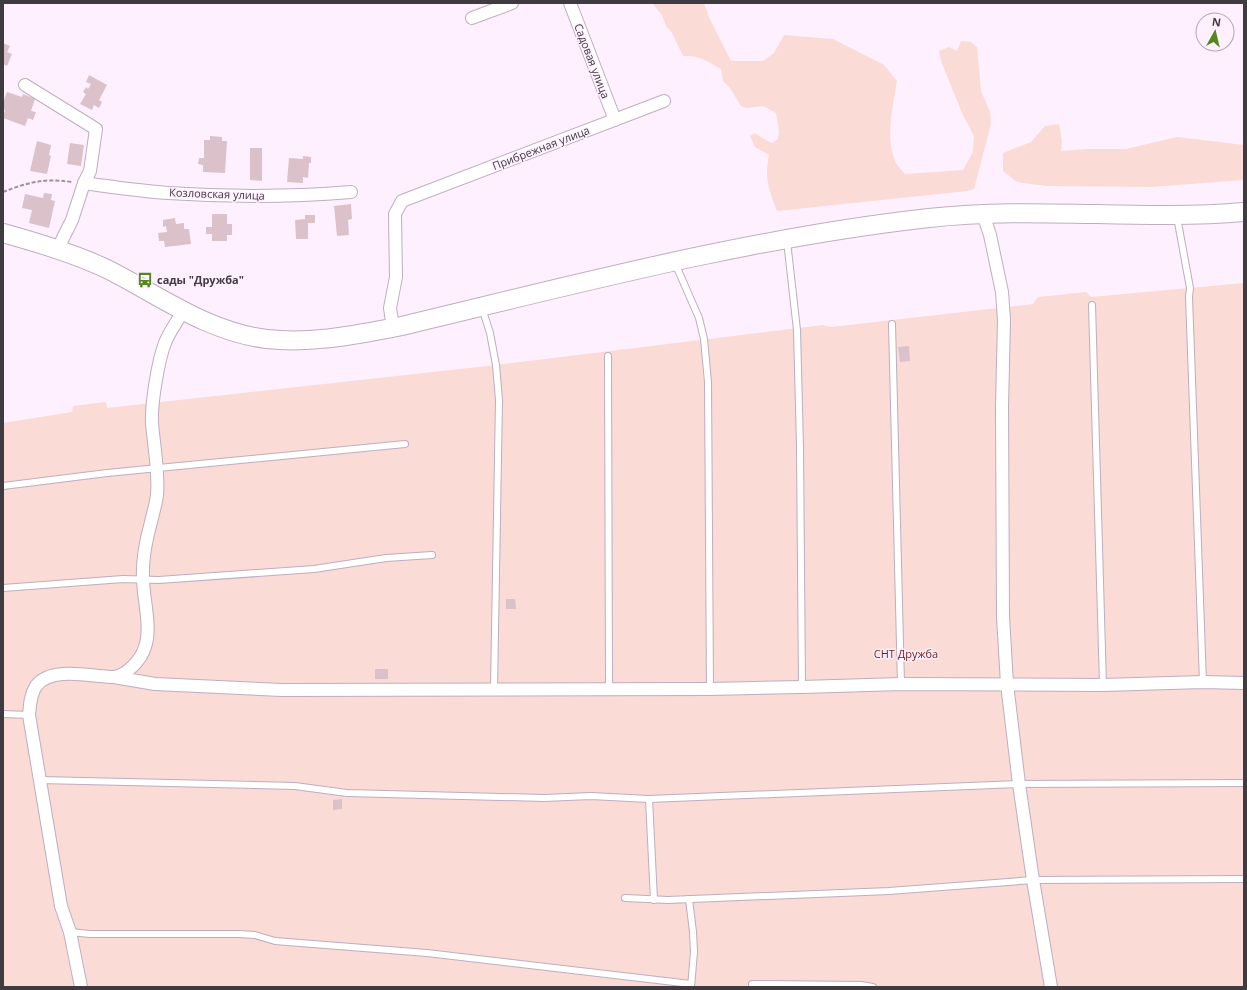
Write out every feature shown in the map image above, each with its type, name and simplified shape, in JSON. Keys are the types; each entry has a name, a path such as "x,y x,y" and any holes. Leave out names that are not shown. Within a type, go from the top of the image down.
{"main road":[{"path":"3,233 87,260 183,311 225,329 246,335 283,340 324,339 351,336 393,328 674,261 786,238 930,218 983,214 1045,212 1177,215 1244,212"}],"street":[{"path":"472,18 512,3"},
{"name":"Садовая улица","path":"570,3 615,120"},
{"path":"25,85 96,128 90,171 84,183 72,220 57,250"},
{"name":"Прибрежная улица","path":"393,328 390,308 396,277 395,214 402,201 664,101"},
{"name":"Козловская улица","path":"84,183 167,193 219,195 314,195 351,192"},
{"path":"983,214 990,235 1002,292 1004,320 1002,406 1003,609 1007,684 1018,784 1032,880 1051,987"},
{"path":"114,677 129,669 140,660 146,646 147,630 142,579 143,562 157,497 158,485 152,414 161,354 166,341 183,311"},
{"path":"81,987 70,932 62,906 29,715 30,698 36,686 45,678 59,675 83,674 114,677 154,684 282,690 609,689 802,687 901,684 1103,685 1203,682 1244,683"}],"lane":[{"path":"1177,215 1190,288 1203,682"},
{"path":"786,238 797,330 800,447 802,687"},
{"path":"674,261 699,318 704,339 708,382 710,688"},
{"path":"1092,304 1103,685"},
{"path":"482,306 490,333 496,365 499,400 494,689"},
{"path":"892,324 901,684"},
{"path":"608,356 609,689"},
{"path":"3,486 156,468 405,444"},
{"path":"3,588 123,579 159,580 314,569 386,558 432,555"},
{"path":"3,714 29,715"},
{"path":"40,780 295,786 347,793 544,798 591,796 649,799 1018,784 1244,783"},
{"path":"649,799 654,900"},
{"path":"625,898 654,900 889,891 1032,880 1244,879"},
{"path":"70,932 90,934 239,934 275,941 427,953 691,986 694,952 689,899"},
{"path":"752,984 873,987"}],"path":[{"path":"3,192 28,183 54,180 84,183"}],"green space":[{"path":"652,3 704,3 709,17 731,61 763,61 774,53 784,35 833,39 884,65 897,81 890,132 892,151 895,161 905,174 963,170 973,152 974,136 962,113 941,61 939,51 949,47 957,51 961,41 971,42 977,47 981,91 990,112 991,124 974,189 967,191 777,211 767,177 769,155 755,147 750,136 755,133 772,143 778,139 779,131 776,113 763,106 747,108 741,106 730,88 723,81 721,69 694,56 683,56 672,33 666,26 662,15"},
{"path":"1059,124 1062,141 1061,151 1126,149 1177,137 1244,145 1244,180 1151,187 1046,186 1017,182 1003,171 1003,153 1031,142 1045,126"},
{"name":"СНТ Дружба","path":"1244,283 1244,987 3,987 3,423 72,412 73,406 106,402 107,408 496,365 823,325 831,327 1033,304 1038,297 1086,292 1091,297"}],"building":[{"path":"3,43 10,46 7,52 12,54 7,66 3,64"},
{"path":"89,75 107,85 99,100 102,102 99,108 94,105 92,110 80,104 86,94 83,92 86,87 88,89 91,84 86,82"},
{"path":"7,92 22,97 23,94 35,99 31,111 36,112 33,120 28,118 25,126 3,118 5,110 3,109 3,103"},
{"path":"210,136 222,137 222,141 227,141 225,173 203,172 203,165 198,164 199,158 204,158 204,140 210,140"},
{"path":"37,141 51,145 49,155 51,156 47,174 30,171"},
{"path":"70,143 84,145 81,166 67,164"},
{"path":"250,148 262,148 262,181 250,180"},
{"path":"303,156 311,157 308,178 303,177 303,183 287,182 289,158 303,159"},
{"path":"44,193 52,194 51,200 55,201 49,228 29,223 32,210 22,208 25,194 43,198"},
{"path":"351,204 352,219 348,220 349,235 337,236 334,206"},
{"path":"212,214 227,214 227,224 232,224 232,235 227,235 227,241 212,241 212,234 206,234 206,227 212,227"},
{"path":"305,215 315,215 315,223 308,223 308,239 296,239 295,220 305,219"},
{"path":"175,218 176,224 184,223 184,229 189,229 191,244 165,247 164,241 159,241 158,233 167,232 166,226 163,227 163,220"},
{"path":"909,346 910,361 900,362 898,347"},
{"path":"506,599 515,599 516,609 506,609"},
{"path":"375,669 388,669 388,679 375,679"},
{"path":"342,799 342,809 333,810 333,800"}],"place":[{"name":"сады \"Дружба\"","path":"145,280"}]}
